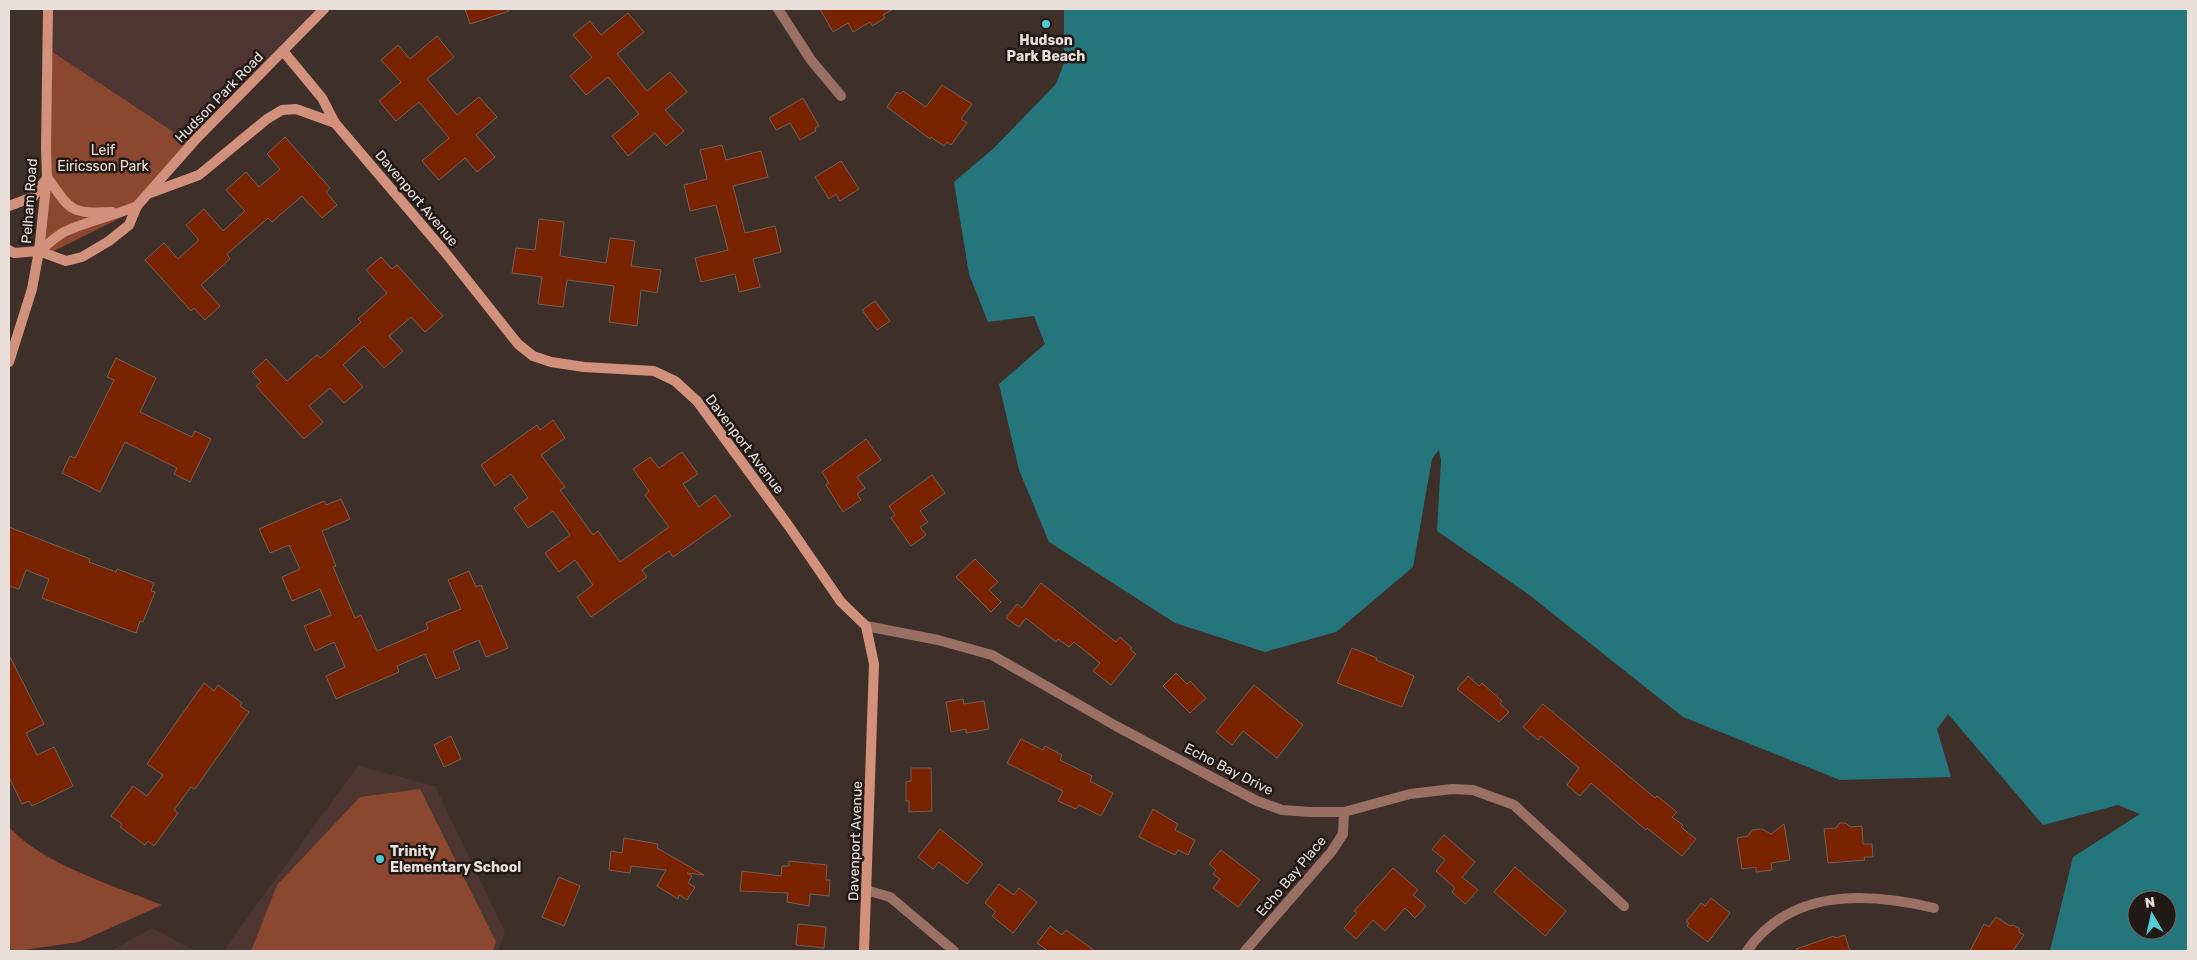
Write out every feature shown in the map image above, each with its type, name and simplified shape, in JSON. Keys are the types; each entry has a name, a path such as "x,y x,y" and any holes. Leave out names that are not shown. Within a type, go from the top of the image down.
{"street":[{"name":"Pelham Road","path":"9,362 32,290 39,251 47,177 48,9"},
{"name":"Hudson Park Road","path":"39,251 66,261 82,257 109,241 129,225 137,206 196,139 324,9"},
{"path":"778,9 811,60 841,96"},
{"name":"Davenport Avenue","path":"283,51 322,98 335,123 444,250 518,344 533,356 551,362 584,367 654,371 675,381 697,401 788,524 841,602 866,626 874,664 864,951"},
{"name":"Davenport Avenue","path":"149,193 199,175 267,119 282,110 296,109 335,123"},
{"path":"9,206 33,197 47,177 67,205 79,212 123,212"},
{"name":"Hudson Park Road","path":"39,251 63,233 87,222 100,220 137,206"},
{"path":"9,250 14,253 39,251"},
{"name":"Echo Bay Drive","path":"866,626 938,640 992,655 1116,726 1257,801 1282,810 1344,812 1410,794 1452,789 1473,790 1514,805 1624,906"},
{"name":"Echo Bay Place","path":"1245,951 1332,851 1343,834 1344,812"},
{"path":"866,890 890,897 954,951"},
{"path":"1747,951 1770,925 1795,909 1828,900 1882,898 1906,901 1934,908"}],"shaded area":[{"path":"45,9 326,9 196,147 45,47"},
{"name":"Trinity Elementary School","path":"358,766 435,786 505,932 498,951 223,951"},
{"path":"152,928 195,951 111,951"}],"green space":[{"name":"Leif Eiricsson Park","path":"45,47 196,147 140,208 42,257"},
{"name":"Trinity Elementary School","path":"420,789 496,942 493,951 251,951 277,885 360,797"},
{"path":"9,827 40,852 60,863 80,873 162,905 79,942 24,950 9,950"}],"water":[{"path":"1064,9 2188,9 2188,951 2050,951 2073,857 2140,814 2118,805 2043,825 1948,714 1937,729 1951,777 1840,780 1683,717 1528,594 1437,531 1441,460 1439,450 1432,459 1413,567 1336,632 1265,652 1175,623 1049,542 1019,470 999,384 1045,344 1034,316 988,322 969,274 954,182 994,148 1056,84 1064,63"}],"building":[{"path":"465,9 508,9 509,11 470,24"},
{"path":"820,9 893,9 883,15 885,18 872,26 870,22 853,32 848,23 833,32"},
{"path":"628,13 644,32 617,54 647,91 670,72 687,92 665,110 684,131 666,146 655,133 628,156 612,136 639,114 608,77 586,95 570,76 592,57 573,35 590,21 601,35"},
{"path":"437,36 454,57 427,79 457,115 479,97 497,117 476,135 495,157 477,172 465,158 439,180 422,161 449,138 419,102 396,121 379,101 401,82 381,60 398,45 410,59"},
{"path":"942,85 972,104 961,119 967,123 951,145 947,142 944,146 931,137 930,139 887,107 897,92 900,94 903,91 926,107"},
{"path":"803,98 819,126 815,128 816,131 800,140 790,123 776,130 769,118"},
{"path":"285,137 330,188 326,192 337,205 322,218 302,196 272,222 268,218 227,254 230,259 201,285 220,306 205,320 194,308 191,311 145,260 164,243 178,259 199,240 186,225 204,209 223,231 245,211 226,190 246,172 259,187 280,169 267,154"},
{"path":"722,145 726,160 761,151 768,177 733,186 745,233 775,226 781,252 753,259 760,287 739,292 735,274 701,282 695,258 728,250 716,205 690,211 684,185 707,179 700,150"},
{"path":"841,161 859,189 840,201 836,194 829,199 815,177"},
{"path":"539,219 564,222 560,256 606,263 610,238 635,241 631,266 661,270 657,293 641,290 637,326 609,322 614,286 567,280 563,307 538,304 542,277 512,273 516,248 535,250"},
{"path":"381,257 392,269 397,265 443,316 425,332 411,317 389,336 403,351 384,368 364,346 343,365 363,387 344,403 330,388 309,406 323,422 304,439 256,386 261,382 252,372 266,359 287,381 317,355 321,358 361,322 358,319 387,293 366,270"},
{"path":"875,301 890,321 877,330 862,310"},
{"path":"116,358 156,378 140,412 192,437 195,431 211,439 190,482 174,474 177,468 125,442 100,492 62,473 70,456 75,458 114,380 107,377"},
{"path":"553,420 565,438 541,455 565,487 560,490 593,535 598,531 620,562 669,527 645,495 649,491 633,469 650,457 659,468 682,452 698,474 683,484 699,507 715,495 731,516 673,557 669,551 642,570 647,577 591,617 577,597 593,585 575,560 559,572 545,553 570,535 553,511 528,528 514,508 528,498 511,474 495,486 481,465 537,425 540,430"},
{"path":"866,439 881,460 857,477 865,488 857,494 861,500 843,512 826,485 829,483 822,472"},
{"path":"932,475 945,493 920,511 928,522 920,527 926,535 911,546 891,518 895,515 889,506"},
{"path":"341,499 350,519 322,531 336,566 333,567 355,618 361,615 377,651 428,629 426,623 461,609 448,580 469,571 476,587 481,585 508,648 486,657 479,640 453,651 460,669 436,679 425,654 397,666 399,672 336,699 326,676 345,667 334,642 315,651 304,626 331,615 320,589 292,601 282,577 300,569 289,545 270,553 259,529 324,501 326,505"},
{"path":"9,527 90,559 89,562 116,572 117,569 154,583 151,591 155,592 143,622 140,621 136,633 42,598 49,579 26,570 19,589 9,586"},
{"path":"975,559 998,582 989,590 1001,602 991,612 956,577"},
{"path":"1041,583 1116,642 1120,637 1132,648 1130,649 1136,654 1111,685 1093,671 1100,663 1074,642 1069,647 1058,639 1056,642 1026,618 1019,627 1006,618 1017,604 1022,608"},
{"path":"1352,648 1414,676 1402,707 1337,683"},
{"path":"9,655 44,724 26,733 37,755 54,747 73,786 32,806 29,801 22,804 9,777"},
{"path":"1176,673 1187,684 1190,681 1206,698 1190,713 1163,686"},
{"path":"1468,676 1479,686 1482,683 1502,701 1500,704 1509,712 1499,722 1457,689"},
{"path":"204,683 214,691 218,685 242,703 240,706 249,712 195,789 191,787 174,810 178,813 154,846 148,841 145,845 120,827 122,824 111,816 133,786 147,796 163,775 147,764"},
{"path":"1254,685 1303,725 1277,758 1243,731 1232,745 1216,732"},
{"path":"963,699 964,704 984,701 989,729 966,733 966,729 951,732 946,702"},
{"path":"1543,704 1655,798 1657,796 1677,812 1672,817 1683,825 1681,827 1696,839 1682,856 1647,828 1646,830 1591,783 1580,796 1567,785 1579,768 1541,736 1538,740 1523,727"},
{"path":"451,736 461,759 444,767 434,745"},
{"path":"1021,739 1043,750 1045,746 1062,755 1060,760 1092,776 1090,781 1113,793 1101,816 1079,805 1076,809 1058,801 1063,791 1007,763"},
{"path":"911,768 931,768 932,811 909,812 909,801 906,801 906,782 911,781"},
{"path":"1153,809 1178,824 1175,830 1195,840 1188,855 1178,850 1175,855 1139,837"},
{"path":"1840,823 1846,823 1850,827 1862,826 1863,844 1872,844 1873,857 1864,857 1865,860 1828,863 1824,829 1836,828"},
{"path":"1784,824 1790,860 1771,863 1772,870 1756,872 1756,867 1742,869 1737,838 1748,836 1752,830 1762,829 1771,834"},
{"path":"940,829 983,864 967,884 939,862 933,869 918,857"},
{"path":"1444,835 1475,862 1462,877 1478,890 1465,904 1452,892 1455,888 1436,871 1445,860 1432,849"},
{"path":"624,838 658,844 657,848 704,875 687,873 692,876 688,883 695,887 687,900 679,895 678,899 657,886 666,870 631,866 630,873 609,870 611,851 622,853"},
{"path":"1221,850 1260,880 1238,907 1213,888 1220,879 1213,874 1216,870 1209,864"},
{"path":"789,861 827,865 826,880 830,880 829,896 810,894 809,906 787,902 788,893 740,891 742,871 781,876 782,866 789,866"},
{"path":"1515,867 1566,911 1545,936 1494,892"},
{"path":"1393,868 1418,890 1413,895 1426,906 1415,918 1405,908 1385,931 1373,920 1356,939 1344,928 1357,913 1354,911"},
{"path":"559,877 580,886 564,926 542,917"},
{"path":"999,884 1014,895 1019,888 1037,902 1013,933 992,916 996,912 985,903"},
{"path":"1711,898 1730,913 1708,942 1687,926 1689,923 1686,922 1701,903 1705,906"},
{"path":"1996,917 2010,926 2013,925 2019,928 2019,932 2024,935 2013,951 1970,951 1984,924 1989,927"},
{"path":"798,924 826,927 824,948 796,945"},
{"path":"1050,926 1062,935 1066,930 1095,951 1048,951 1037,943"},
{"path":"1845,935 1850,951 1796,951 1796,949 1834,936 1835,938"}],"place":[{"name":"Hudson Park Beach","path":"1046,24"},
{"name":"Trinity Elementary School","path":"380,859"}]}
